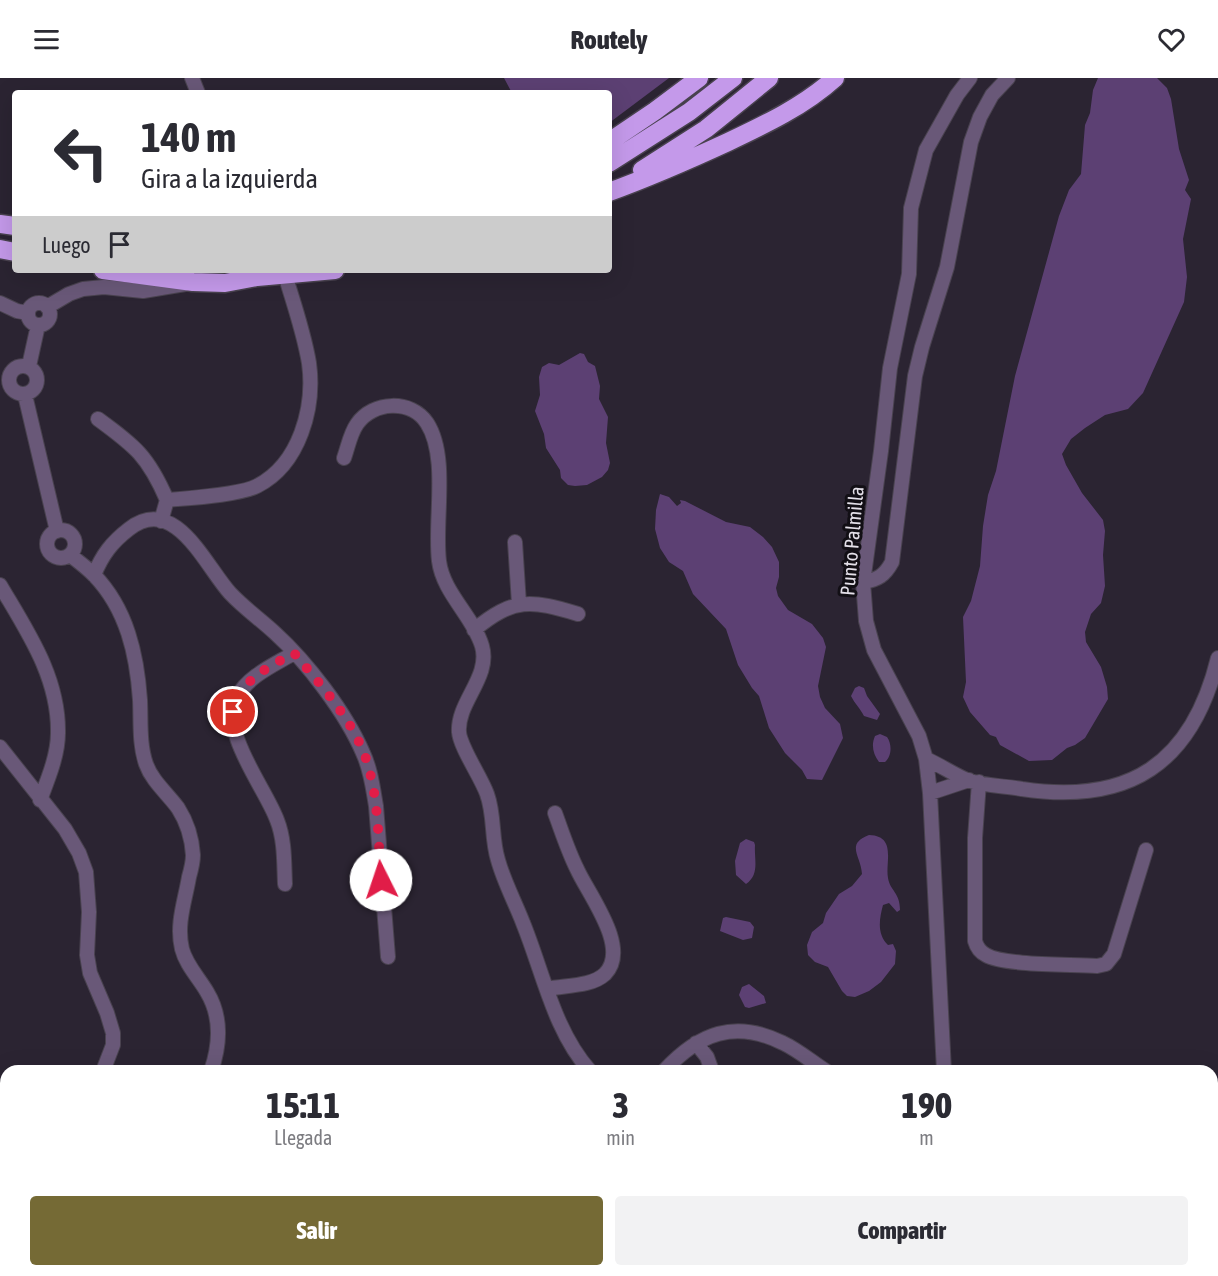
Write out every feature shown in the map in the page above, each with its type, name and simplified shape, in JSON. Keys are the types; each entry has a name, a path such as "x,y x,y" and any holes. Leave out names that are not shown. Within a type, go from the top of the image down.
{"highway":[{"path":"612,140 699,78"},
{"path":"612,161 689,112 733,78"},
{"path":"612,189 681,146 731,110 769,78"},
{"path":"612,190 670,169 760,127 812,97 835,78"},
{"path":"126,273 193,282 225,283 257,276 305,273"}],"street":[{"name":"Punto Palmilla","path":"944,1065 927,759 905,707 874,650 866,621 864,582 890,368 909,274 911,208 926,150 957,95 970,78"},
{"path":"864,582 876,580 884,574 892,562 915,376 947,267 970,142 992,95 1008,78"},
{"path":"167,500 255,488 275,475 290,457 300,438 310,382 309,364 298,316 285,275"},
{"path":"47,307 69,294 89,288 104,287 143,291 193,282"},
{"path":"0,303 17,311 28,313"},
{"path":"40,303 47,307 50,311 49,319 43,325 31,321 29,309 40,303"},
{"path":"29,366 38,325"},
{"path":"29,366 36,373 37,382 34,390 25,395 16,392 10,383 6,368 29,366"},
{"path":"25,395 57,531"},
{"path":"344,458 357,424 376,408 402,407 415,412 426,421 433,435 438,453 437,548 439,566 482,646 483,661 461,717 459,733 480,776 493,811 494,843 498,860 568,1039 586,1065"},
{"path":"98,419 134,446 148,462 167,500 161,521"},
{"path":"94,575 110,546 124,533 145,520 161,521 190,537 211,570 230,593 294,653 350,726 364,755 376,806 388,957"},
{"path":"57,531 66,531 73,537 75,546 70,555 61,558 49,550 48,541 52,533 57,531"},
{"path":"516,542 519,604"},
{"path":"70,555 94,575 114,602 129,632 138,679 142,745 146,764 159,787 178,809 189,832 193,857 182,907 180,929 183,951 208,993 215,1010 219,1030 213,1065"},
{"path":"0,585 38,651 54,693 58,734 50,774 40,800"},
{"path":"474,630 501,610 519,604 555,607 578,614"},
{"path":"285,884 282,838 277,820 241,748 234,730 233,712 236,698 249,682 294,653"},
{"path":"927,759 974,781 1038,791 1099,791 1136,778 1180,744 1207,696 1218,658"},
{"path":"0,747 65,829 79,853 86,872 89,912 87,956 90,973 113,1033 113,1045 105,1065"},
{"path":"930,793 974,781"},
{"path":"974,781 975,942 977,949 987,956 1016,962 1097,966 1106,964 1114,954 1146,850"},
{"path":"548,989 596,980 605,974 612,958 608,930 578,872 555,813"},
{"path":"670,1065 680,1054 696,1043 726,1031 757,1033 784,1043 805,1065"},
{"path":"696,1043 707,1057 710,1065"}],"shaded area":[{"path":"504,78 669,78 612,121 612,90 510,90"},
{"path":"1098,78 1157,78 1167,88 1171,99 1179,149 1189,180 1185,190 1191,199 1183,239 1187,277 1184,302 1143,393 1128,409 1105,415 1085,428 1071,439 1062,454 1082,493 1103,520 1105,586 1101,603 1091,614 1085,632 1086,642 1101,667 1108,699 1085,738 1052,760 1029,761 1000,745 996,737 990,735 970,712 963,697 966,682 963,617 971,601 980,566 988,495 996,471 1015,376 1059,216 1069,190 1081,174 1085,125"},
{"path":"580,353 584,354 588,362 595,366 600,386 599,399 608,417 606,443 610,463 602,477 587,485 575,486 568,485 561,478 560,470 546,448 544,434 535,411 540,395 539,377 542,367 549,363 559,365"},
{"path":"660,494 669,497 677,506 681,503 680,500 685,501 726,522 750,527 772,547 779,562 776,588 778,596 788,610 812,624 823,638 826,647 818,686 820,697 825,708 840,724 843,738 822,780 807,779 802,770 785,753 769,728 759,696 738,665 726,629 693,594 683,571 669,562 660,548 655,529"},
{"path":"859,686 864,688 880,714 877,720 864,716 851,696 855,688"},
{"path":"880,734 889,740 890,753 885,762 879,762 873,749 875,736"},
{"path":"869,835 878,836 887,845 888,878 897,895 900,910 897,912 889,903 883,905 880,921 884,941 888,945 893,944 896,951 895,964 881,982 855,997 847,996 828,967 815,962 808,955 807,945 812,932 823,923 826,913 839,894 852,886 862,874 856,847 858,842"},
{"path":"746,839 754,842 755,845 755,871 746,884 736,875 735,861 740,843"},
{"path":"723,918 750,922 754,927 752,938 743,940 720,931"},
{"path":"749,984 764,996 766,1003 745,1007 739,995 742,987"}],"route":[{"path":"233,712 236,698 243,688 256,676 294,653 350,726 364,755 376,806 381,880"}]}
